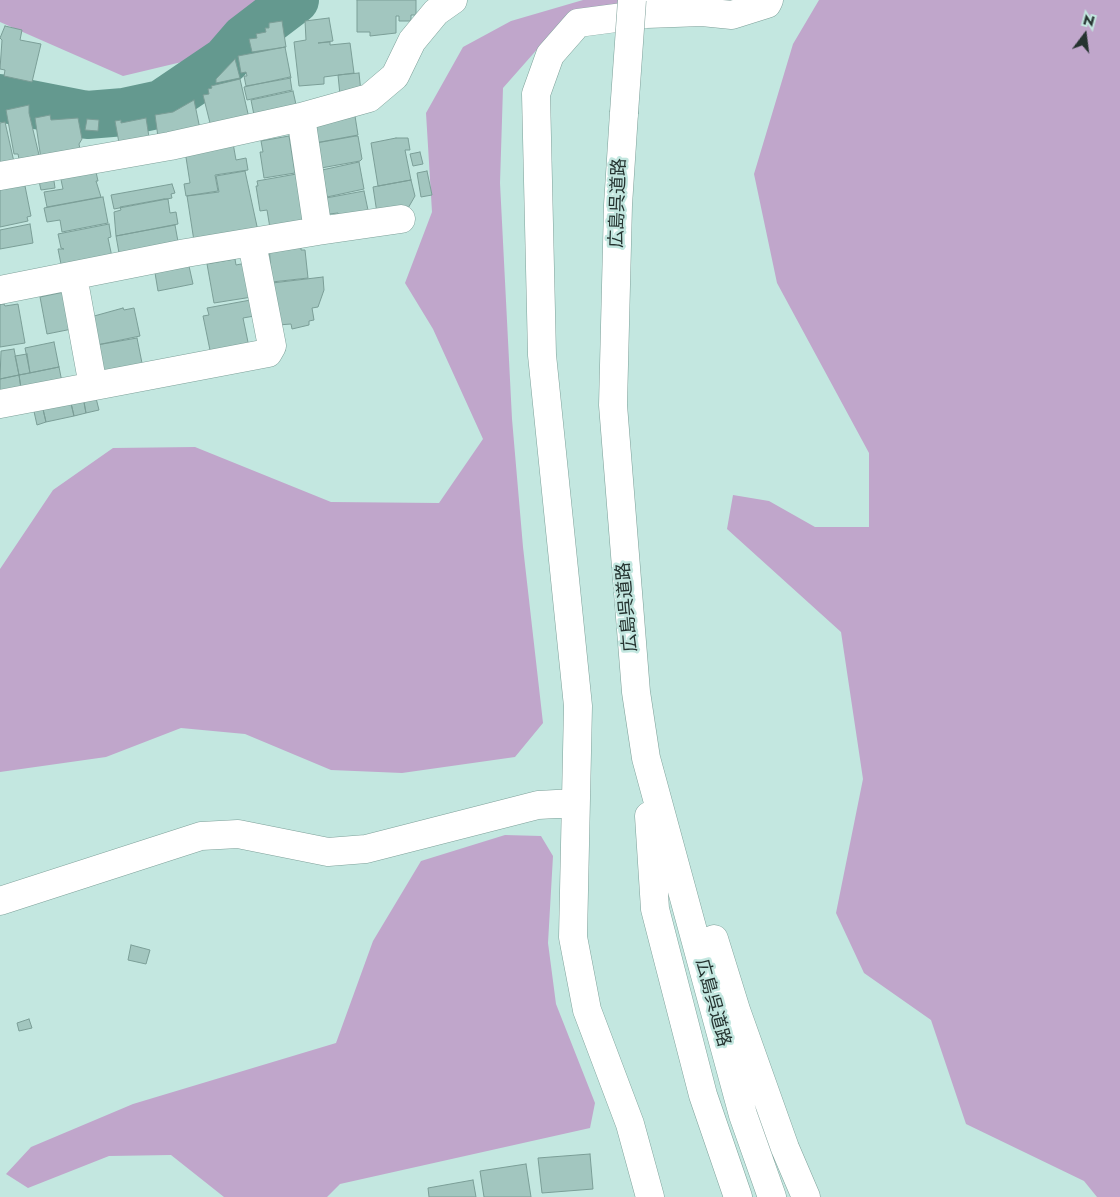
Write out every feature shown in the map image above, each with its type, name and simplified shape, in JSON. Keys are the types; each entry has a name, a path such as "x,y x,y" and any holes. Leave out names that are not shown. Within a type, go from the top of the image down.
{"main road":[{"path":"0,176 170,146 301,117 369,98 395,76 412,41 436,12 453,0"},
{"name":"広島呉道路","path":"632,0 618,205 613,405 636,692 646,758 743,1115 772,1197"},
{"path":"650,1197 630,1124 587,1010 574,946 578,706 542,355 536,94 550,56 578,23 646,14 702,12 732,15 767,4 769,0"},
{"path":"301,117 318,232"},
{"path":"0,290 252,243 401,219"},
{"path":"0,404 268,353 272,346 252,243"},
{"path":"73,276 93,386"},
{"path":"636,692 736,1010 785,1148 806,1197"},
{"path":"646,758 655,909 703,1095 738,1197"},
{"path":"0,901 201,836 238,834 328,852 366,849 538,805 575,803"}],"shaded area":[{"path":"0,0 286,0 211,55 123,76 0,22"},
{"path":"583,0 754,0 660,21 548,37 503,88 500,183 512,419 523,547 543,723 515,757 402,773 331,770 245,734 181,728 106,757 0,772 0,569 53,490 113,448 195,447 331,502 439,503 483,439 433,329 405,283 432,212 426,113 463,47 511,21"},
{"path":"819,0 1120,0 1120,1197 1097,1197 1084,1181 966,1124 931,1020 864,973 836,913 863,779 841,632 727,529 733,495 769,501 815,527 869,527 869,453 777,283 754,174 793,44"},
{"path":"505,835 541,836 553,856 548,943 556,1004 595,1103 590,1128 340,1184 327,1197 224,1197 171,1155 109,1156 28,1188 6,1174 31,1147 133,1104 336,1043 373,941 421,861"}],"building":[{"path":"357,0 416,0 416,15 411,15 411,21 399,21 399,16 396,16 396,33 370,36 370,32 357,32"},
{"path":"329,18 333,41 318,43 330,42 330,45 350,43 354,73 324,77 324,84 299,86 294,42 306,40 305,21"},
{"path":"282,21 286,47 252,52 249,39 257,38 256,34 266,32 265,28 269,28 269,23"},
{"path":"5,26 22,30 20,40 41,44 32,82 4,76 5,70 0,69 2,40 0,38"},
{"path":"285,47 291,78 246,86 244,76 247,76 246,72 241,73 238,56"},
{"path":"235,59 240,78 216,83 216,79"},
{"path":"359,73 361,92 340,95 338,75"},
{"path":"290,77 292,90 247,100 244,87"},
{"path":"240,79 249,118 210,123 203,95 209,94 208,89 212,88 211,86"},
{"path":"293,91 297,109 255,120 251,100"},
{"path":"194,100 200,129 158,137 155,115 173,112"},
{"path":"29,105 29,113 39,155 19,159 18,154 14,154 6,110"},
{"path":"50,115 51,120 78,118 82,139 79,144 80,149 41,159 35,118"},
{"path":"355,116 358,135 315,143 312,123"},
{"path":"146,118 149,137 119,143 115,121 121,120 121,123"},
{"path":"87,119 99,120 98,131 85,130"},
{"path":"5,122 14,162 0,168 0,123"},
{"path":"289,136 295,173 264,178 260,152 263,152 261,141"},
{"path":"358,136 362,159 360,161 321,168 316,143"},
{"path":"396,138 408,138 410,150 405,150 411,180 378,186 371,143"},
{"path":"233,143 236,160 246,158 248,170 215,175 218,191 186,196 184,184 190,183 185,151"},
{"path":"420,152 423,164 413,166 410,154"},
{"path":"359,162 364,189 327,197 322,170"},
{"path":"94,163 98,181 96,181 101,197 47,207 44,192 63,189 60,175"},
{"path":"245,171 258,231 194,241 187,196 219,192 216,176"},
{"path":"427,171 432,195 421,197 417,173"},
{"path":"302,173 309,224 270,228 267,210 260,211 257,181"},
{"path":"53,174 55,188 41,190 38,177"},
{"path":"411,180 415,196 407,210 377,213 373,187"},
{"path":"24,181 31,216 27,217 28,221 0,227 0,189"},
{"path":"172,184 175,193 171,194 172,198 114,209 111,195"},
{"path":"364,191 368,210 338,216 338,213 329,214 326,198"},
{"path":"103,197 108,223 62,232 60,220 47,222 44,208"},
{"path":"168,199 170,213 176,212 178,224 116,236 114,212 121,210 120,207"},
{"path":"30,224 33,243 0,249 0,230"},
{"path":"109,224 111,237 108,238 112,257 61,264 58,249 64,249 61,248 58,234"},
{"path":"175,225 179,247 119,253 116,236"},
{"path":"301,243 301,250 305,250 308,278 272,282 269,247"},
{"path":"235,259 236,265 246,263 252,297 214,303 207,264"},
{"path":"189,266 193,284 158,291 155,273"},
{"path":"323,277 324,290 318,307 312,308 314,320 309,321 309,325 292,329 291,324 278,325 272,283"},
{"path":"64,292 72,329 47,334 40,297"},
{"path":"256,299 260,315 243,318 249,347 211,355 203,316 209,315 207,308"},
{"path":"0,304 5,306 18,304 25,343 0,347"},
{"path":"123,308 124,310 134,308 140,336 92,346 87,318"},
{"path":"137,338 144,373 101,373 91,346"},
{"path":"54,342 59,367 30,373 25,348"},
{"path":"14,349 19,375 0,379 1,351"},
{"path":"27,354 30,373 19,375 15,356"},
{"path":"59,367 63,387 22,395 19,375"},
{"path":"19,375 22,395 0,399 0,379"},
{"path":"95,394 99,410 86,413 83,397"},
{"path":"83,397 86,413 74,416 70,399"},
{"path":"70,399 74,416 46,422 42,405"},
{"path":"42,405 46,422 37,425 33,407"},
{"path":"131,945 150,950 146,964 128,960"},
{"path":"29,1019 32,1028 19,1031 17,1023"},
{"path":"590,1154 593,1189 542,1193 538,1158"},
{"path":"526,1164 531,1197 484,1197 480,1171"},
{"path":"473,1180 476,1197 429,1197 428,1188"}],"waterway":[{"path":"0,98 87,115 124,112 161,104 226,60 245,38 295,0"}]}
